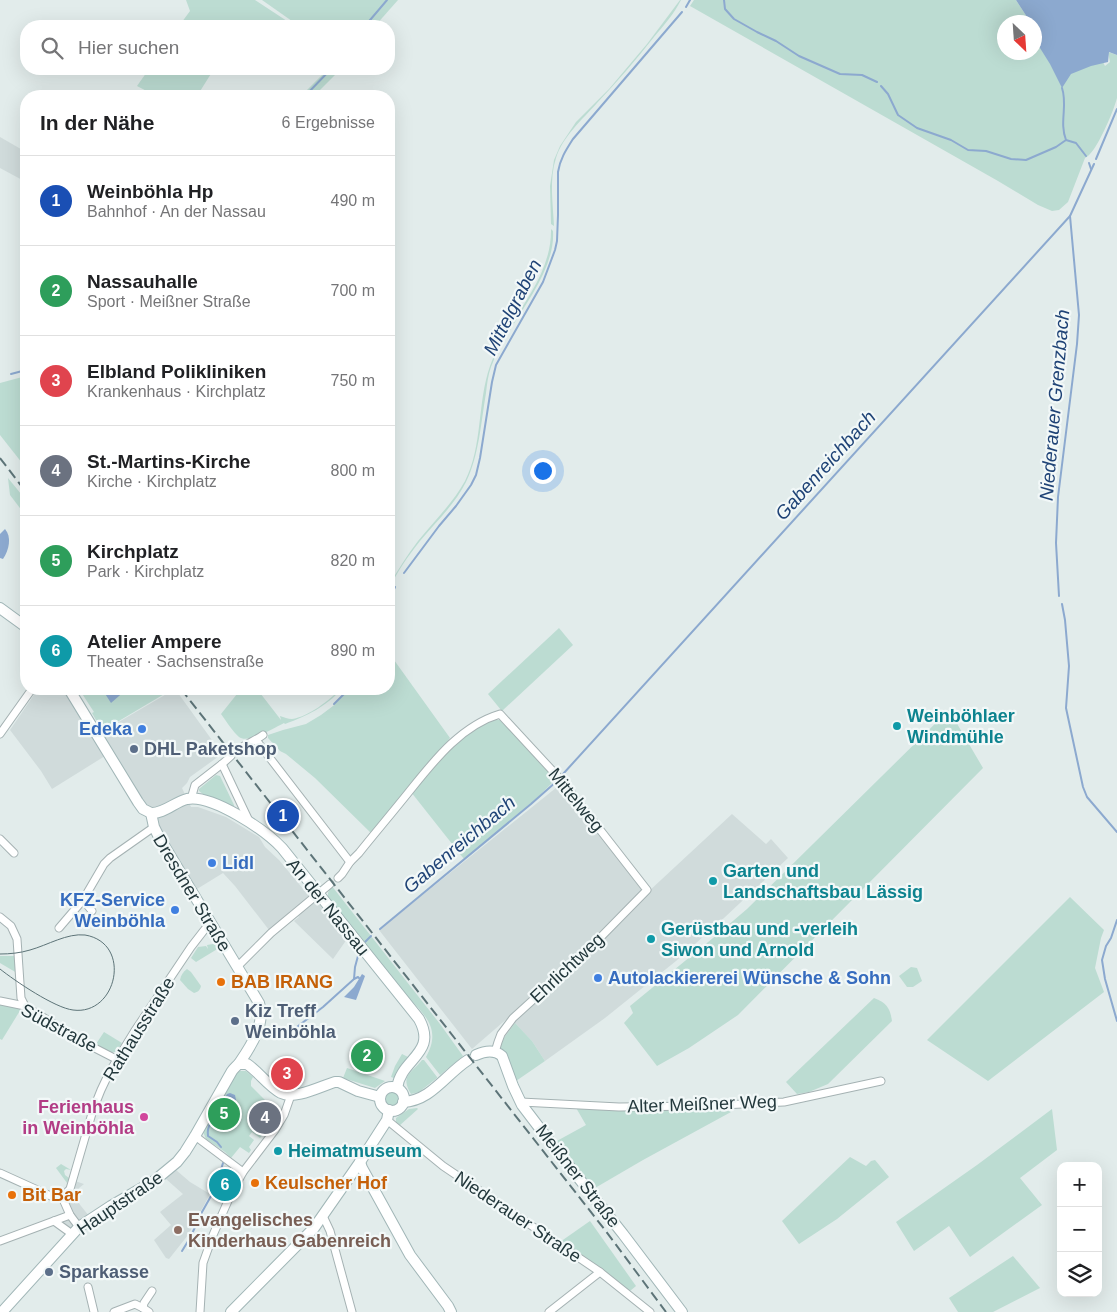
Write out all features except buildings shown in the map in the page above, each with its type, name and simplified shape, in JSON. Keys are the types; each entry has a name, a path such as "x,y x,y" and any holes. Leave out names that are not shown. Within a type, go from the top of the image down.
{"main road":[{"path":"0,608 20,623"},
{"name":"Dresdner Straße","path":"73,695 138,802 143,809 151,813 154,828 259,1003 261,1010 260,1025"},
{"path":"151,813 157,813 179,801 191,799"},
{"name":"An der Nassau","path":"191,799 212,803 250,823 274,839 419,1020 423,1026 423,1045 420,1053 402,1072 397,1088"},
{"name":"Hauptstraße","path":"2,1312 75,1231 106,1209 150,1184 180,1159 231,1072 239,1064 252,1043 260,1025"},
{"path":"403,1102 411,1102 426,1096 460,1064 472,1057 487,1051 495,1052"},
{"name":"Meißner Straße","path":"495,1052 504,1060 521,1102 682,1312"},
{"path":"239,1064 248,1064 281,1093 298,1094 339,1082 367,1094 380,1097"},
{"path":"231,1312 305,1238 323,1216 360,1162 388,1115 399,1108 403,1102 402,1094 397,1088 386,1088 380,1097 380,1102 388,1115"},
{"path":"360,1162 410,1256 451,1312"}],"street":[{"path":"1,729 27,695"},
{"name":"Mittelweg","path":"350,862 434,761 471,727 500,714 562,781 647,890"},
{"path":"240,748 263,735"},
{"path":"256,740 350,862 338,878"},
{"path":"191,799 195,785 231,756"},
{"path":"222,764 250,823"},
{"path":"59,928 83,900 104,864 154,828"},
{"path":"0,839 14,853"},
{"path":"236,967 271,933 330,884"},
{"name":"Ehrlichtweg","path":"495,1052 501,1034 513,1018 587,951 647,890"},
{"path":"83,900 92,911"},
{"path":"0,917 11,926 17,939 21,998 25,1006"},
{"name":"Rathausstraße","path":"62,1197 70,1189 93,1110 116,1059 191,947 211,924"},
{"name":"Südstraße","path":"0,1001 25,1006 83,1042 116,1059"},
{"name":"Alter Meißner Weg","path":"521,1102 628,1107 784,1102 881,1081"},
{"path":"200,1312 203,1263 231,1194 243,1172 275,1130 284,1114 291,1095"},
{"name":"Niederauer Straße","path":"388,1115 422,1150 457,1176 600,1272 650,1312"},
{"path":"195,1136 243,1172"},
{"path":"0,1173 53,1197 62,1197 75,1231"},
{"path":"0,1241 70,1215"},
{"path":"323,1216 330,1231 352,1312"},
{"path":"54,1221 75,1231"},
{"path":"549,1312 600,1272"},
{"path":"88,1287 94,1312"},
{"path":"146,1310 144,1303 152,1291"},
{"path":"114,1312 132,1304 146,1310"}],"shaded area":[{"path":"0,137 20,149 20,179 0,168"},
{"path":"34,695 67,695 93,737 165,695 179,695 222,754 190,777 182,788 191,807 198,807 226,817 259,837 265,847 279,860 309,896 269,930 223,873 197,889 113,751 52,789 10,730"},
{"path":"562,783 648,892 732,814 766,844 771,839 788,858 676,961 605,1018 545,1061 532,1041 509,1017 472,1049 379,930"},
{"path":"315,899 347,939 333,959 294,921 299,917 297,915"},
{"name":"Evangelisches Kinderhaus Gabenreich","path":"176,1170 190,1182 210,1194 188,1235 169,1259 166,1258 154,1240 171,1225 160,1212 183,1194 166,1179"},
{"path":"75,1181 84,1184 74,1192 73,1196 89,1216 65,1234 56,1224 73,1216 66,1201"}],"green space":[{"path":"186,0 255,0 285,20 183,20 190,11"},
{"path":"262,0 398,0 380,20 290,20"},
{"path":"680,0 672,15 612,87 574,129 559,150 553,174 554,226 551,224 550,186 554,160 560,146 576,122 609,89 647,44"},
{"path":"694,0 1016,0 1026,15 997,15 997,60 1042,60 1042,26 1103,62 1105,66 1110,62 1108,52 1117,55 1117,98 1099,140 1094,149 1085,158 1068,202 1059,210 1052,211 1038,205 690,6"},
{"path":"145,75 210,75 201,90 145,90 137,86"},
{"path":"322,75 335,75 320,90 307,90"},
{"path":"551,229 553,231 552,248 547,266 529,300 507,334 490,370 477,450 466,482 451,505 411,552 395,578 395,576 410,552 465,481 475,453 483,395 490,366 506,332 536,283 544,266 549,248"},
{"path":"20,378 20,460 0,435 0,383"},
{"path":"8,478 20,493 20,508 10,495"},
{"path":"559,628 573,645 502,711 488,694"},
{"path":"395,661 450,738 372,834 315,778 280,751 268,738 268,735 306,724 333,706 344,695 395,695"},
{"path":"83,695 163,695 102,731 92,713 94,712"},
{"path":"236,695 262,695 281,720 280,716 292,719 305,715 336,695 323,706 309,714 285,724 284,723 255,737 243,739 234,732 221,714"},
{"path":"949,710 983,768 738,1015 689,1048 657,1066 624,1023 633,1013 630,1006 747,909"},
{"path":"493,720 501,720 557,778 531,804 464,859 411,792 435,763 472,729"},
{"path":"216,775 220,776 234,807 199,791"},
{"path":"331,885 463,1056 440,1075 426,1057 432,1039 430,1024 328,899"},
{"path":"1070,897 1104,930 1095,968 1104,992 988,1081 927,1040"},
{"path":"217,944 219,948 196,962 191,958 198,947 206,946 208,949 207,945"},
{"path":"0,956 15,956 17,973 0,963"},
{"path":"911,967 917,968 922,981 913,987 907,987 899,976"},
{"path":"187,969 201,986 199,991 195,993 188,989 180,980 182,974"},
{"path":"874,998 887,1006 892,1021 828,1084 809,1092 797,1094 786,1082"},
{"path":"0,1003 21,1009 2,1040 0,1039"},
{"path":"515,1023 532,1041 545,1061 516,1081 500,1043"},
{"path":"104,1032 122,1043 116,1052 109,1052 96,1044"},
{"path":"402,1054 408,1057 398,1069 394,1078 391,1077 395,1066"},
{"path":"424,1060 437,1078 419,1092 411,1094 407,1083 408,1075"},
{"path":"347,1068 385,1081 375,1088 343,1078"},
{"path":"240,1071 246,1071 253,1077 251,1086 268,1103 255,1119 252,1119 251,1123 256,1133 260,1131 264,1133 260,1138 252,1132 249,1136 254,1140 249,1147 251,1150 249,1153 240,1147 231,1158 206,1139 203,1132 228,1090 232,1079"},
{"path":"392,1092 397,1094 399,1099 397,1104 392,1106 387,1104 385,1099 387,1094"},
{"path":"575,1106 631,1110 724,1109 731,1112 595,1188 555,1142 586,1125"},
{"path":"417,1108 399,1126 396,1123 396,1118 409,1109"},
{"path":"1052,1109 1057,1150 1020,1178 1042,1205 970,1257 949,1226 914,1251 896,1222"},
{"path":"850,1157 866,1166 875,1160 889,1177 837,1219 799,1244 782,1221"},
{"path":"61,1164 71,1170 66,1169 64,1171 65,1175 69,1178 67,1183 56,1168"},
{"path":"590,1221 636,1286 630,1291 560,1242"},
{"path":"1013,1256 1040,1288 993,1312 958,1312 949,1298"}],"water":[{"path":"1016,0 1117,0 1117,55 1109,52 1108,62 1071,74 1062,88 1042,51 1042,15 1026,15"},
{"path":"5,529 9,544 3,559 0,558 0,534"},
{"path":"106,695 120,695 111,703"},
{"path":"362,974 365,976 356,1000 344,997 354,987"},
{"path":"227,1094 235,1095 234,1105 231,1105 229,1110 226,1108 220,1109"}],"waterway":[{"path":"370,20 387,0"},
{"name":"Mittelgraben","path":"686,7 690,0"},
{"path":"724,0 725,9 734,19 776,41 799,56 840,74 862,75 877,82"},
{"name":"Mittelgraben","path":"404,573 456,506 476,475 496,365 543,282 555,250 560,163 573,139 682,12"},
{"path":"311,90 325,75"},
{"path":"881,86 888,94 898,115 917,128 951,140 968,150 986,151 1011,159 1026,160 1056,147 1066,140"},
{"path":"1062,88 1064,94 1063,127 1066,140 1076,143 1086,156"},
{"name":"Gabenreichbach","path":"1096,159 1117,109"},
{"name":"Gabenreichbach","path":"1089,163 1091,169"},
{"name":"Gabenreichbach","path":"563,774 1070,216 1094,164"},
{"name":"Niederauer Grenzbach","path":"1059,596 1056,543 1058,497 1079,315 1070,216"},
{"path":"11,374 20,372"},
{"name":"Niederauer Grenzbach","path":"1062,604 1069,666 1066,708 1083,787 1087,797 1117,832"},
{"name":"Mittelgraben","path":"334,704 343,695"},
{"name":"Gabenreichbach","path":"380,929 557,781"},
{"name":"Niederauer Grenzbach","path":"1117,920 1102,960 1105,979 1117,1021"},
{"name":"Gabenreichbach","path":"365,942 371,936"},
{"name":"Gabenreichbach","path":"293,1030 323,1007 354,979 358,956"},
{"name":"Gabenreichbach","path":"354,979 359,978"},
{"name":"Gabenreichbach","path":"221,1147 208,1136 208,1128 222,1107"},
{"name":"Gabenreichbach","path":"182,1251 215,1189 223,1163"}],"tram line":[{"path":"0,954 22,952 71,936 85,935 100,941 110,951 114,964 114,978 109,991 100,1002 88,1009 73,1010 46,999 0,969"}],"railway":[{"path":"0,458 20,484"},
{"path":"186,695 605,1230 666,1312"}],"place":[{"name":"Weinböhlaer Windmühle","path":"897,726"},
{"name":"Edeka","path":"142,729"},
{"name":"DHL Paketshop","path":"134,749"},
{"name":"Weinböhla Hp","path":"283,816"},
{"name":"Lidl","path":"212,863"},
{"name":"Garten und Landschaftsbau Lässig","path":"713,881"},
{"name":"KFZ-Service Weinböhla","path":"175,910"},
{"name":"Gerüstbau und -verleih Siwon und Arnold","path":"651,939"},
{"name":"Autolackiererei Wünsche & Sohn","path":"598,978"},
{"name":"BAB IRANG","path":"221,982"},
{"name":"Kiz Treff Weinböhla","path":"235,1021"},
{"name":"Nassauhalle","path":"367,1056"},
{"name":"Elbland Polikliniken","path":"287,1074"},
{"name":"Kirchplatz","path":"224,1114"},
{"name":"Ferienhaus in Weinböhla","path":"144,1117"},
{"name":"St.-Martins-Kirche","path":"265,1118"},
{"name":"Heimatmuseum","path":"278,1151"},
{"name":"Keulscher Hof","path":"255,1183"},
{"name":"Atelier Ampere","path":"225,1185"},
{"name":"Bit Bar","path":"12,1195"},
{"name":"Evangelisches Kinderhaus Gabenreich","path":"178,1230"},
{"name":"Sparkasse","path":"49,1272"}]}
